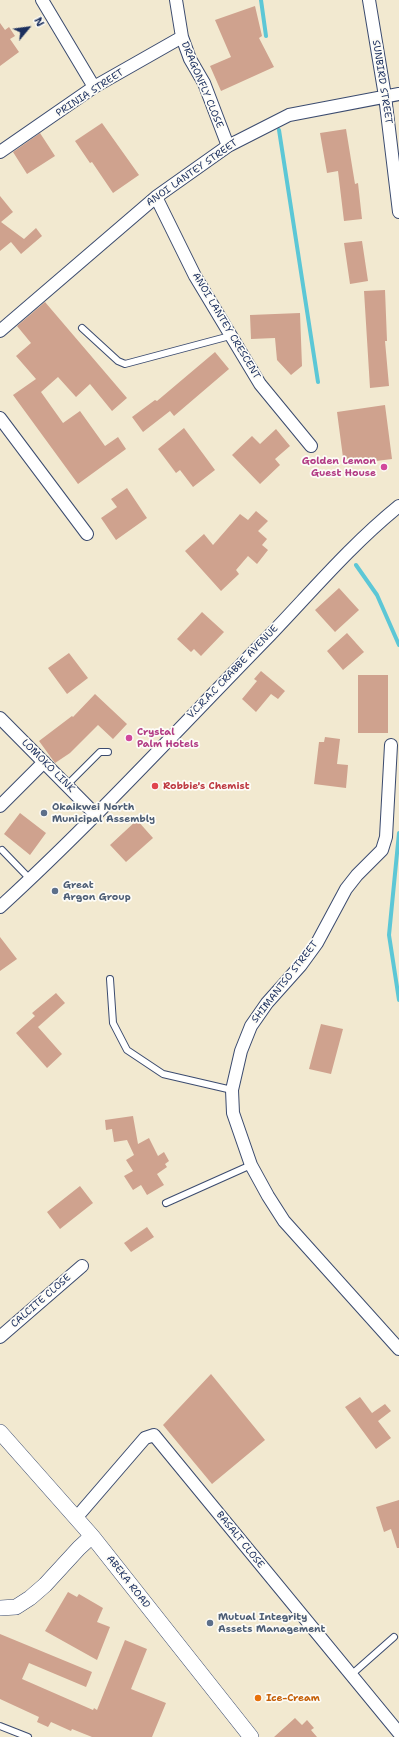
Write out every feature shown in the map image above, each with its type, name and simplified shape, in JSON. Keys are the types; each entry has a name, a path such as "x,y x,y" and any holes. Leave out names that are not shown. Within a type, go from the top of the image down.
{"street":[{"path":"42,0 94,87"},
{"name":"DRAGONFLY CLOSE","path":"176,0 182,37 190,59 204,83 228,146"},
{"name":"SUNBIRD STREET","path":"369,0 385,96 399,212"},
{"name":"PRINIA STREET","path":"0,152 94,87 182,37"},
{"name":"ANOI LANTEY STREET","path":"0,331 156,196 228,146 289,115 399,94"},
{"name":"ANOI LANTEY CRESCENT","path":"156,196 195,276 230,336 260,384 311,446"},
{"path":"0,418 87,534"},
{"name":"V.C.R.A.C CRABBE AVENUE","path":"0,907 95,814 336,566 360,539 399,506"},
{"name":"LOMOKO LINK","path":"0,718 95,814"},
{"name":"SHIMANTSO STREET","path":"391,746 386,838 382,850 357,875 346,889 317,943 301,965 267,1003 251,1026 241,1051 232,1090 233,1113 251,1165 284,1222 399,1349"},
{"path":"0,806 44,762"},
{"name":"CALCITE CLOSE","path":"0,1337 82,1266"},
{"name":"ABEKA ROAD","path":"0,1432 92,1536 251,1737"},
{"name":"BASALT CLOSE","path":"76,1518 145,1438 154,1436 399,1732"},
{"path":"0,1608 16,1607 30,1598 45,1585 92,1536"}],"lane":[{"path":"82,328 118,361 125,364 230,336"},
{"path":"67,785 95,756 100,752 108,752"},
{"path":"2,850 30,879"},
{"path":"110,979 113,1024 127,1050 163,1074 232,1090"},
{"path":"166,1203 251,1165"},
{"path":"351,1675 394,1637"},
{"path":"0,1726 11,1734 28,1737"}],"building":[{"path":"255,6 262,36 259,38 274,67 221,91 210,66 231,57 215,20"},
{"path":"0,23 5,30 9,27 15,36 10,39 19,52 0,66"},
{"path":"102,123 139,175 113,193 92,162 90,163 75,141"},
{"path":"346,129 355,184 358,183 362,219 344,221 338,171 327,173 320,133"},
{"path":"40,133 55,156 27,174 13,152"},
{"path":"0,196 13,212 1,222 24,239 36,228 42,236 21,254 11,242 0,251"},
{"path":"362,241 368,281 350,284 344,243"},
{"path":"385,290 387,341 385,341 389,386 370,388 364,291"},
{"path":"45,302 127,398 112,411 90,384 76,397 58,377 41,392 63,423 80,411 105,446 118,437 126,449 78,484 13,395 36,379 16,356 31,343 17,326"},
{"path":"300,313 302,366 291,375 277,360 275,338 251,339 250,315"},
{"path":"215,352 229,369 174,416 170,411 143,432 132,417 155,400 157,401"},
{"path":"385,405 392,459 344,465 337,412"},
{"path":"184,428 215,470 193,487 180,470 176,473 158,449"},
{"path":"276,429 290,446 275,459 280,465 260,484 232,455 252,436 260,444"},
{"path":"127,488 147,518 116,540 101,518 117,507 111,499"},
{"path":"256,511 268,521 258,531 267,539 262,545 268,550 257,564 248,556 236,570 239,574 221,591 185,551 204,534 213,545 240,514 248,520"},
{"path":"339,588 359,610 335,632 315,610"},
{"path":"202,612 224,632 201,656 194,649 191,652 177,639"},
{"path":"347,633 364,652 343,670 327,651"},
{"path":"69,653 88,678 67,694 48,668"},
{"path":"261,671 285,691 278,699 271,694 256,712 242,699 257,681 254,679"},
{"path":"358,675 388,675 388,733 358,733"},
{"path":"95,694 127,724 113,739 98,725 70,753 55,763 39,741 72,716 73,717"},
{"path":"325,737 340,739 337,764 348,765 346,788 314,784 319,742 324,742"},
{"path":"20,813 46,833 30,855 4,834"},
{"path":"137,820 153,838 126,862 110,845"},
{"path":"0,937 17,959 0,971"},
{"path":"56,993 65,1003 38,1027 62,1054 47,1068 16,1033 35,1016 32,1013"},
{"path":"321,1024 343,1029 331,1074 309,1069"},
{"path":"133,1116 138,1144 149,1138 158,1156 164,1152 169,1161 165,1164 167,1167 157,1174 164,1185 147,1195 141,1185 133,1190 124,1176 133,1171 126,1160 134,1155 127,1140 114,1142 112,1129 106,1130 105,1120"},
{"path":"80,1186 93,1203 60,1229 47,1212"},
{"path":"147,1227 154,1237 131,1252 124,1243"},
{"path":"211,1374 265,1440 212,1484 163,1425"},
{"path":"360,1397 372,1413 385,1404 391,1411 378,1421 391,1438 376,1449 345,1407"},
{"path":"399,1500 399,1548 397,1548 391,1529 384,1532 376,1507"},
{"path":"68,1592 77,1597 79,1594 103,1608 97,1622 110,1627 97,1660 45,1631"},
{"path":"0,1634 92,1672 86,1687 29,1663 22,1679 93,1710 94,1708 97,1710 125,1640 147,1649 131,1689 166,1703 152,1737 92,1737 72,1729 71,1731 51,1722 48,1727 37,1722 39,1717 0,1699"},
{"path":"295,1718 302,1725 307,1720 314,1728 311,1730 317,1737 274,1737"}],"waterway":[{"path":"261,0 266,36"},
{"path":"279,130 318,382"},
{"path":"356,565 377,595 399,645"},
{"path":"399,833 389,935 399,1000"}],"place":[{"name":"Golden Lemon Guest House","path":"384,467"},
{"name":"Crystal Palm Hotels","path":"129,738"},
{"name":"Robbie's Chemist","path":"155,786"},
{"name":"Okaikwei North Municipal Assembly","path":"44,813"},
{"name":"Great Argon Group","path":"55,891"},
{"name":"Mutual Integrity Assets Management","path":"210,1623"},
{"name":"Ice-Cream","path":"258,1698"}]}
